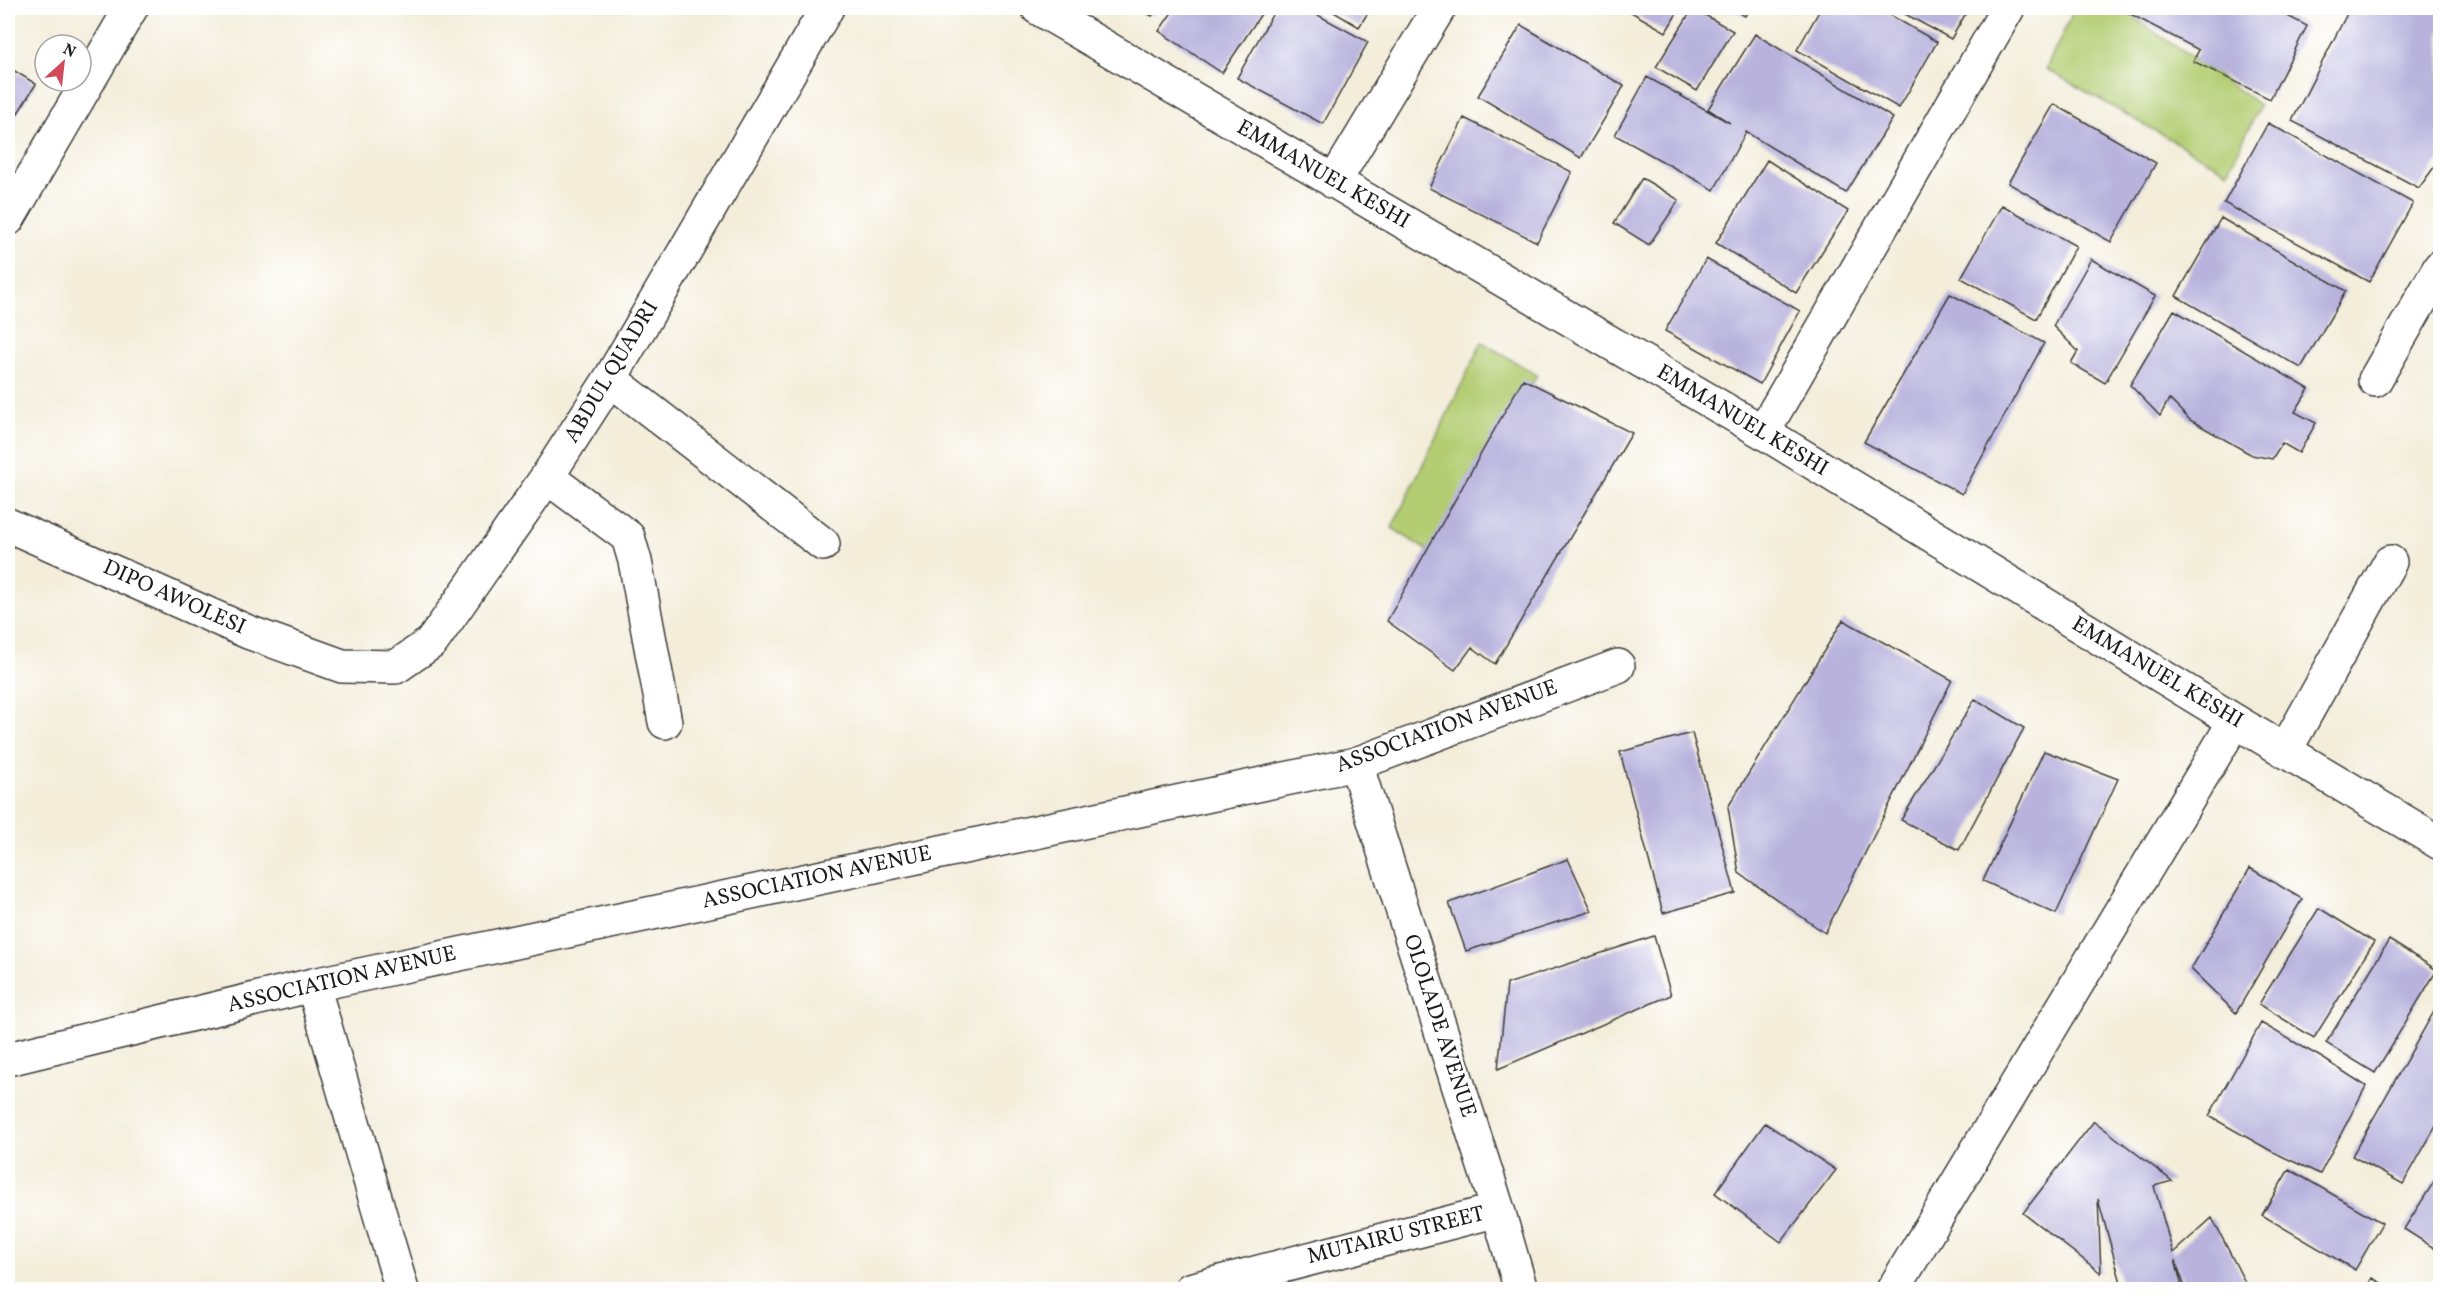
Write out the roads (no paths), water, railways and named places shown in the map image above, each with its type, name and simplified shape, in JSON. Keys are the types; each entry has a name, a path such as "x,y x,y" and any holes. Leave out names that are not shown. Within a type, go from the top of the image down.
{"street":[{"path":"8,219 131,8"},
{"name":"ABDUL QUADRI","path":"342,666 396,667 432,642 547,477 610,379 827,8"},
{"name":"EMMANUEL KESHI","path":"1038,8 1763,432 2235,721 2440,843"},
{"path":"1334,182 1439,8"},
{"path":"1763,432 2007,8"},
{"path":"2375,380 2440,267"},
{"path":"610,379 823,544"},
{"path":"547,477 628,537 635,561 666,722"},
{"name":"DIPO AWOLESI","path":"8,525 248,632 342,666"},
{"path":"2285,751 2390,562"},
{"name":"ASSOCIATION AVENUE","path":"8,1059 313,985 1356,764 1618,666"},
{"path":"1893,1290 2235,721"},
{"name":"OLOLADE AVENUE","path":"1356,764 1498,1210 1521,1290"},
{"path":"313,985 402,1290"},
{"name":"MUTAIRU STREET","path":"1190,1290 1498,1210"}]}
